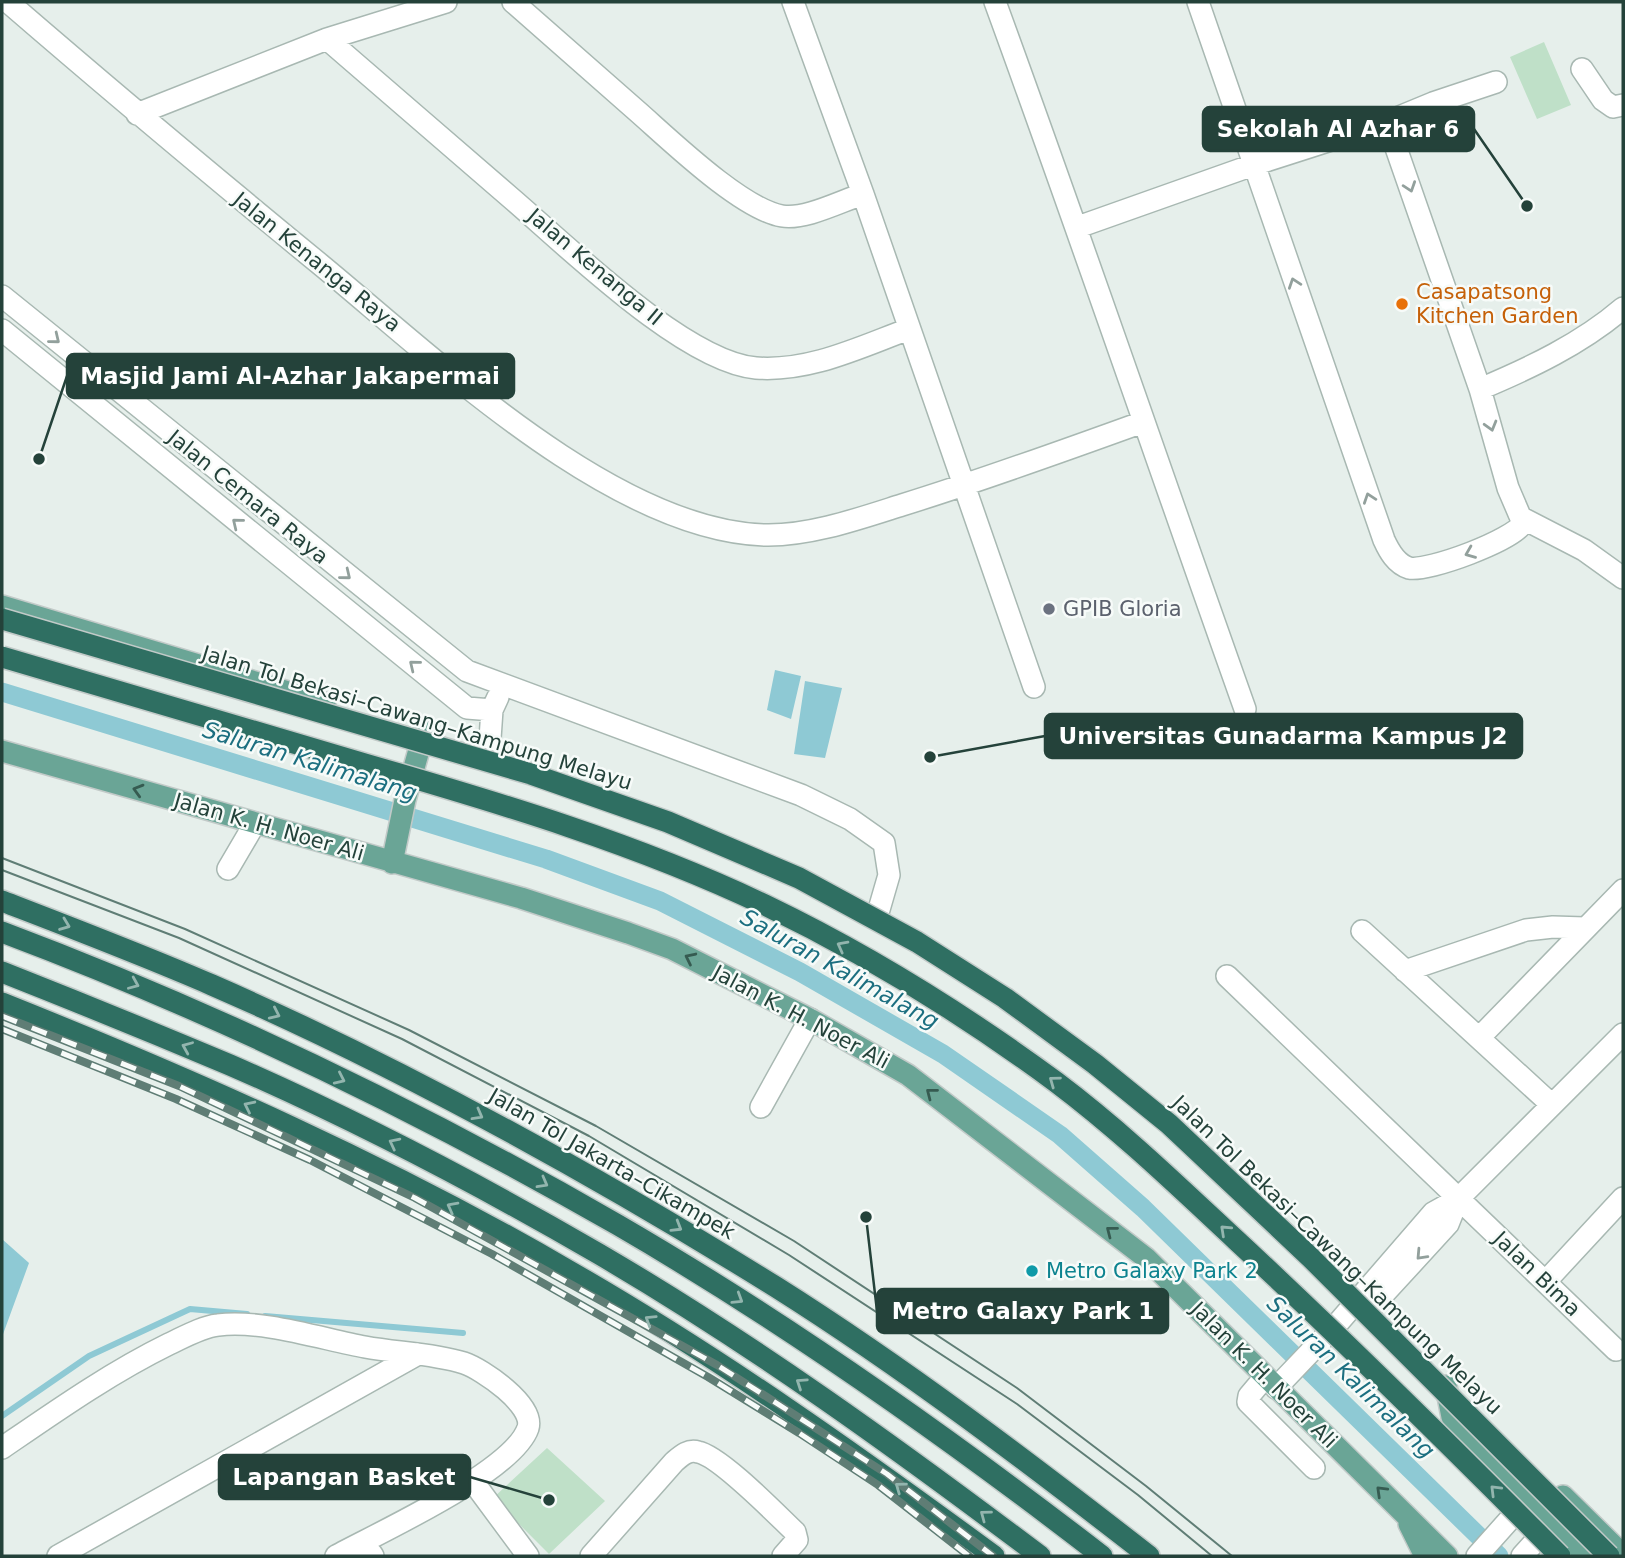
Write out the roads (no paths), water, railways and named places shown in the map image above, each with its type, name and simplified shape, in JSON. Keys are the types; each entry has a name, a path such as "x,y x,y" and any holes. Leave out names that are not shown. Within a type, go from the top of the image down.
{"highway":[{"name":"Jalan Tol Bekasi–Cawang–Kampung Melayu","path":"2,619 531,774 668,822 799,878 917,942 1005,998 1095,1064 1169,1124 1310,1257 1609,1556"},
{"path":"2,657 518,809 654,858 763,904 857,954 965,1018 1059,1085 1148,1158 1316,1316 1560,1556"},
{"name":"Jalan Tol Jakarta–Cikampek","path":"2,901 116,944 215,986 354,1052 465,1108 639,1204 778,1289 947,1403 1149,1556"},
{"path":"2,932 253,1037 506,1162 620,1226 745,1303 892,1401 1102,1556"},
{"path":"2,972 232,1066 336,1114 472,1183 600,1255 796,1379 915,1462 1040,1556"},
{"path":"2,1003 239,1101 424,1193 571,1272 750,1382 995,1556"}],"main road":[{"path":"2,606 424,732 614,792 725,836 803,872 878,913 1009,995 1095,1058 1173,1121 1446,1380 1623,1555"},
{"path":"394,855 405,800 424,732"},
{"name":"Jalan K. H. Noer Ali","path":"2,751 255,823 394,855 672,949 810,1019 908,1075 1146,1258 1276,1381 1447,1556"},
{"path":"1446,1380 1451,1417 1521,1506 1553,1523 1587,1556"},
{"path":"1405,1514 1425,1556"}],"street":[{"name":"Jalan Kenanga Raya","path":"8,2 137,114 470,388 552,450 593,476 673,515 738,533 790,534 854,520 964,486 1143,422"},
{"path":"137,114 327,39 446,2"},
{"path":"513,2 687,155 737,194 765,211 789,217 801,215 863,194"},
{"path":"793,2 863,194 1034,687"},
{"path":"995,2 1078,227 1143,422 1245,709"},
{"path":"1200,3 1253,165 1390,552 1396,560 1410,568 1443,564 1517,531 1524,523 1508,488 1480,389 1387,122"},
{"name":"Jalan Kenanga II","path":"327,39 605,278 681,337 710,354 756,368 781,368 831,358 909,329"},
{"path":"1582,69 1603,100 1613,107 1623,105"},
{"path":"1078,227 1496,82"},
{"name":"Jalan Cemara Raya","path":"2,296 467,671 801,796 850,819 884,843 889,875 878,913"},
{"path":"1480,389 1531,368 1607,322 1623,308"},
{"name":"Jalan Cemara Raya","path":"2,330 467,708 492,710"},
{"path":"1522,518 1584,550 1623,578"},
{"path":"489,753 492,710 502,685"},
{"path":"228,869 255,823"},
{"path":"1479,1038 1623,890"},
{"path":"1405,971 1525,930 1586,928"},
{"path":"1362,930 1552,1105"},
{"name":"Jalan Bima","path":"1227,976 1616,1350"},
{"path":"761,1107 810,1019"},
{"path":"1314,1468 1248,1402 1249,1396 1276,1381 1338,1323 1365,1303 1433,1213 1458,1199 1623,1034"},
{"path":"1546,1281 1621,1205"},
{"path":"2,1448 125,1367 178,1340 216,1325 256,1326 465,1364 489,1376 510,1393 527,1417 528,1428 509,1452 475,1480 336,1556"},
{"path":"58,1556 418,1354"},
{"path":"591,1556 674,1462 684,1454 694,1451 704,1454 723,1467 795,1532 797,1540 783,1556"},
{"path":"480,1491 528,1556"},
{"path":"1477,1556 1521,1506"},
{"path":"1522,1556 1553,1523"}],"water":[{"path":"775,670 801,676 791,719 767,710"},
{"path":"805,681 842,688 825,758 794,754"},
{"path":"2,1239 29,1263 2,1337"}],"waterway":[{"name":"Saluran Kalimalang","path":"2,692 546,859 660,901 800,972 943,1054 1060,1135 1143,1208 1499,1556"},
{"path":"2,1416 89,1356 190,1309 247,1314"},
{"path":"265,1316 463,1333"}],"tram line":[{"path":"2,858 185,929 409,1030 596,1126 794,1241 1017,1388 1146,1486 1232,1556"},
{"path":"2,870 179,938 402,1039 589,1136 789,1255 1017,1404 1138,1495 1212,1556"}],"railway":[{"path":"2,1016 179,1086 415,1198 717,1365 887,1474 993,1556"},
{"path":"2,1029 176,1099 310,1160 492,1254 708,1377 799,1433 878,1485 969,1556"}],"place":[{"name":"Sekolah Al Azhar 6","path":"1527,206"},
{"name":"Casapatsong Kitchen Garden","path":"1402,304"},
{"name":"Masjid Jami Al-Azhar Jakapermai","path":"39,459"},
{"name":"GPIB Gloria","path":"1049,609"},
{"name":"Universitas Gunadarma Kampus J2","path":"930,757"},
{"name":"Metro Galaxy Park 1","path":"866,1217"},
{"name":"Metro Galaxy Park 2","path":"1032,1271"},
{"name":"Lapangan Basket","path":"549,1500"}]}
